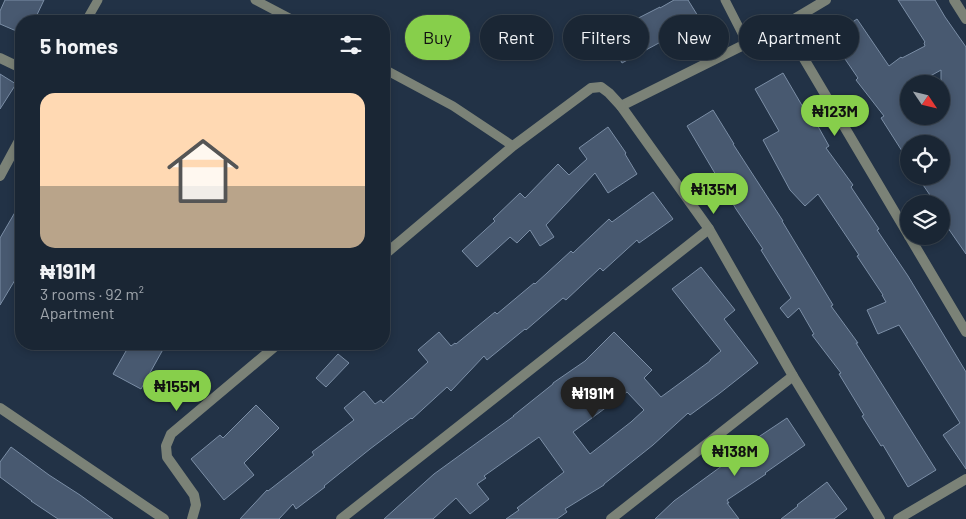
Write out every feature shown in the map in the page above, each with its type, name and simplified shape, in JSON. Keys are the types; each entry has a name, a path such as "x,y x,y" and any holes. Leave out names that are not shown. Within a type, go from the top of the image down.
{"street":[{"path":"801,15 826,0"},
{"path":"954,0 966,19"},
{"path":"621,106 739,47"},
{"path":"0,58 15,65"},
{"path":"805,60 900,221"},
{"path":"390,250 513,146 591,88 601,87 609,92 621,106 709,229 793,376 880,519"},
{"path":"0,176 15,148"},
{"path":"341,519 709,229"},
{"path":"914,245 966,332"},
{"path":"192,519 196,506 194,495 167,457 166,446 171,434 271,350"},
{"path":"611,519 793,376"},
{"path":"0,408 164,519"},
{"path":"898,519 966,479"}],"lane":[{"path":"89,15 98,0"},
{"path":"255,0 284,15"},
{"path":"725,0 739,27"},
{"path":"390,72 453,106 513,146"}],"building":[{"path":"5,0 44,0 37,15 15,15 15,30 0,24 0,11"},
{"path":"674,0 688,0 697,15 659,15 659,43 649,48 649,15 644,15"},
{"path":"898,0 935,0 966,47 966,254 950,231 950,195 930,195 923,185 950,185 950,135 900,135 900,148 881,118 884,116 856,80 858,78 846,60 859,60 859,22 889,66 901,57 925,46"},
{"path":"783,73 807,114 810,112 829,146 826,148 853,185 851,187 879,229 877,230 908,276 966,372 966,469 943,435 960,423 899,325 878,334 867,310 886,302 857,256 859,255 818,194 805,206 790,190 763,140 779,131 755,89"},
{"path":"0,74 15,83 15,86 0,109"},
{"path":"713,110 783,221 833,305 831,306 858,343 856,343 936,470 908,487 883,445 881,446 862,416 864,415 839,374 841,373 812,335 814,334 799,308 788,318 780,308 791,298 687,126"},
{"path":"608,127 626,153 637,174 608,193 595,173 546,225 554,237 540,246 530,230 517,243 510,237 477,267 462,251 495,221 493,219 520,193 525,198 558,164 569,175 587,159 579,148"},
{"path":"653,192 673,219 639,243 637,240 603,271 600,268 566,300 563,298 487,360 484,356 451,391 447,387 412,419 370,449 296,509 293,504 279,519 240,519 267,490 314,455 312,452 354,420 344,408 364,391 375,404 381,400 383,403 428,362 418,350 439,332 451,346 456,344 495,312 497,314 535,284 571,251 573,253 609,219 612,222"},
{"path":"15,212 15,280 0,305 0,238"},
{"path":"701,267 735,310 724,319 758,363 690,415 688,413 653,445 604,485 565,509 567,512 557,519 506,519 519,510 517,508 564,472 539,437 484,476 486,478 477,484 489,499 470,514 456,498 433,519 384,519 434,474 514,416 553,383 585,361 614,332 652,370 644,378 661,397 710,361 721,351 672,289","holes":["627,392 644,410 590,454 573,432"]},
{"path":"127,350 163,350 141,389 113,374"},
{"path":"338,354 349,363 326,387 316,378"},
{"path":"256,405 279,428 244,463 254,475 224,500 191,459 220,435 223,438"},
{"path":"787,418 805,445 727,500 729,503 727,503 739,519 655,519 674,501 759,441 757,438"},
{"path":"11,447 113,519 58,519 31,501 0,477 0,462"},
{"path":"827,482 847,509 834,519 781,519 797,505"}]}
